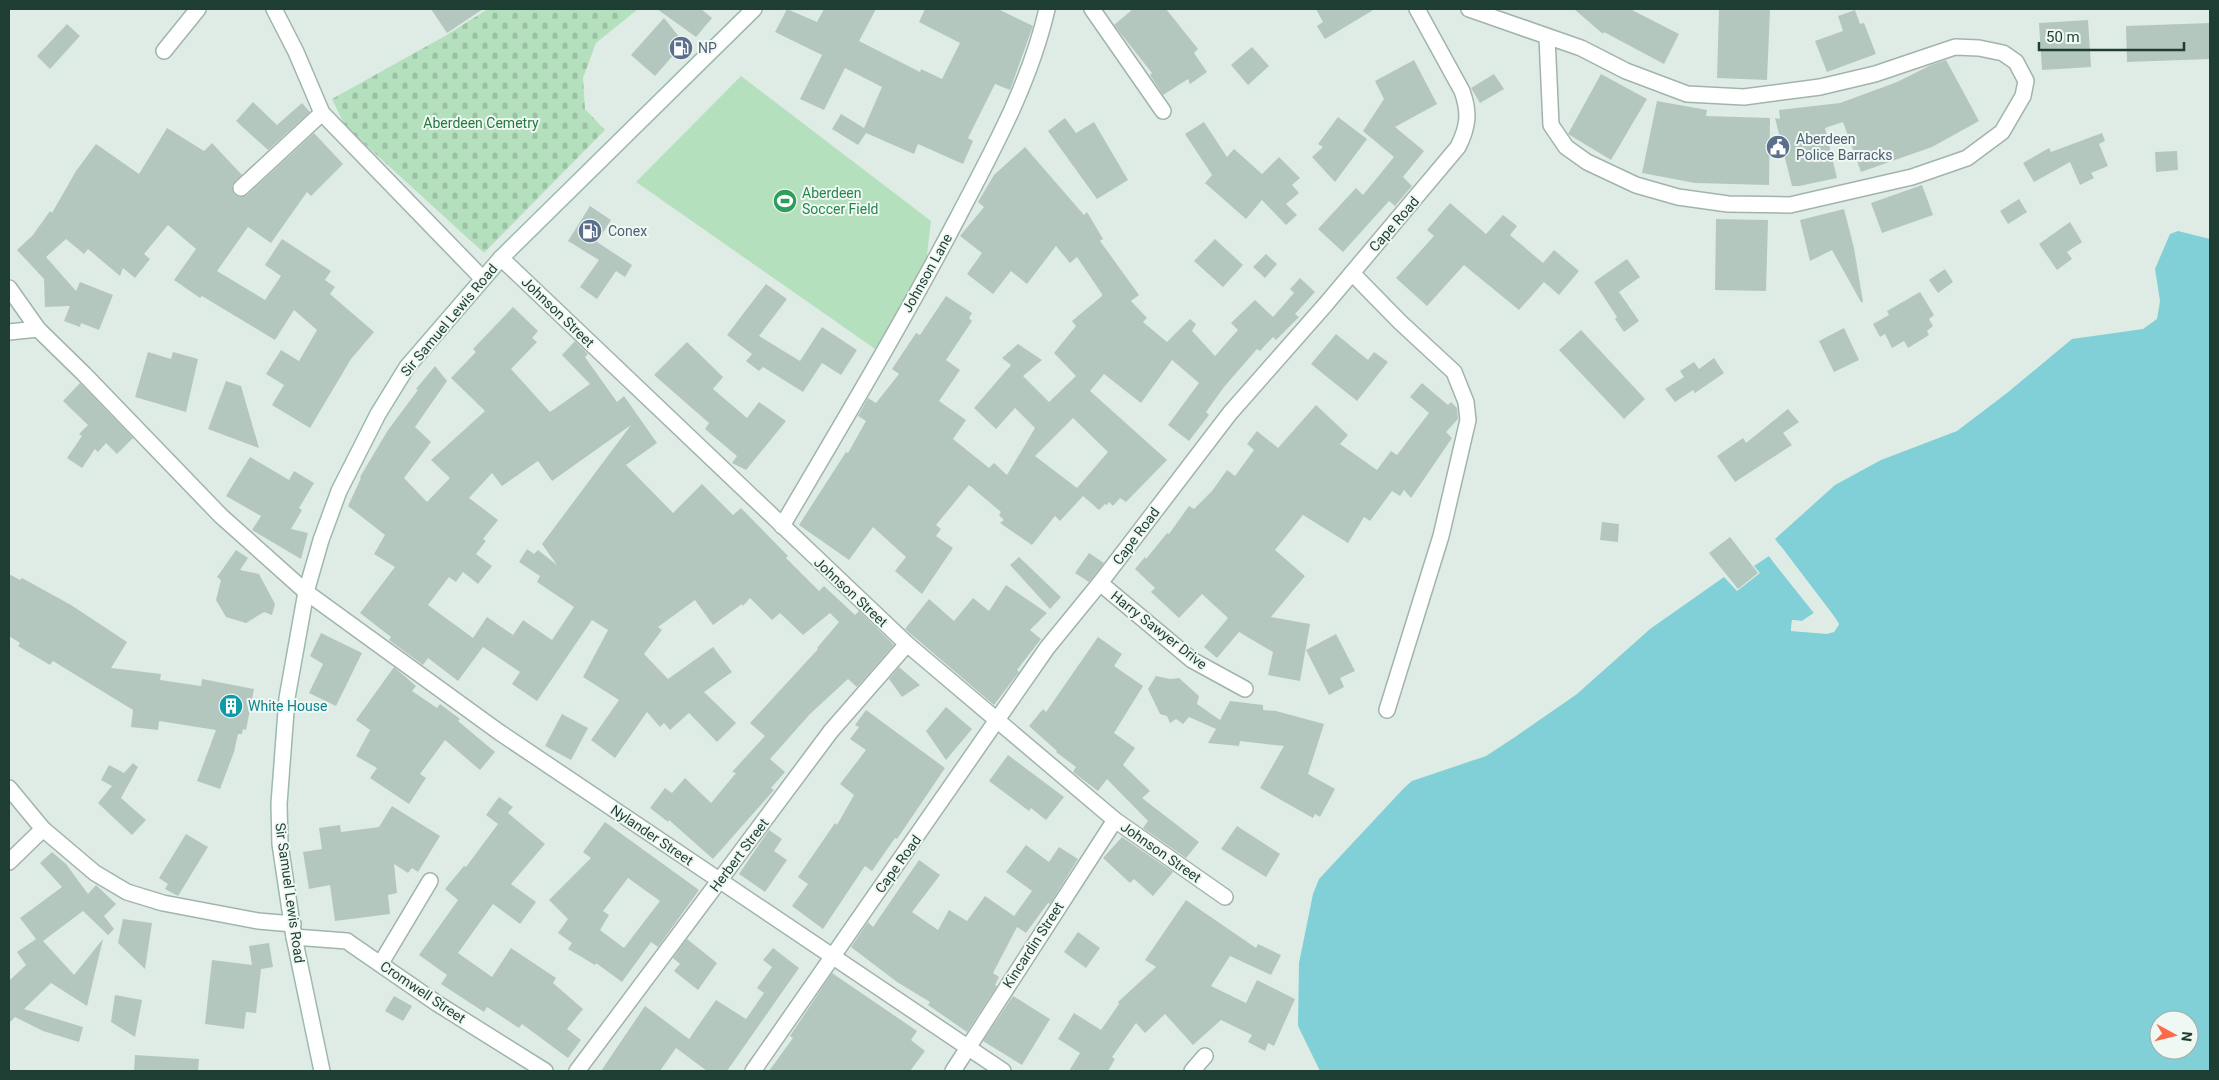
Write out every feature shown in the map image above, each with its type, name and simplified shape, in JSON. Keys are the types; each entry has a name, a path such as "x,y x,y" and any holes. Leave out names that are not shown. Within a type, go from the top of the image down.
{"street":[{"path":"164,51 198,9"},
{"name":"Sir Samuel Lewis Road","path":"322,1071 293,931 280,844 279,804 287,698 306,592 321,540 339,491 378,414 407,367 482,278 754,9"},
{"name":"Johnson Lane","path":"782,526 904,317 993,150 1018,101 1047,9"},
{"path":"1092,9 1163,112"},
{"name":"Cape Road","path":"753,1071 1047,648 1100,583 1230,414 1458,147 1467,126 1468,106 1417,9"},
{"path":"1469,9 1581,48 1626,71 1687,94 1744,97 1820,87 1875,74 1955,47 1979,48 2003,53 2016,62 2026,82 2023,96 2002,132 1966,158 1912,177 1790,205 1728,204 1678,197 1636,185 1587,162 1566,146 1551,125 1548,37"},
{"path":"281,11 322,114 482,278"},
{"path":"241,188 322,114"},
{"name":"Johnson Street","path":"501,258 907,644 1116,820 1226,897"},
{"path":"1352,273 1400,322 1454,372 1466,402 1468,420 1441,536 1387,710"},
{"name":"Nylander Street","path":"9,288 38,329 221,516 306,592 499,732 1003,1071"},
{"path":"9,332 38,329"},
{"name":"Harry Sawyer Drive","path":"1100,583 1192,660 1245,689"},
{"name":"Herbert Street","path":"577,1071 831,731 907,644"},
{"name":"Cromwell Street","path":"9,788 43,829 95,873 127,892 163,903 258,921 293,931 347,942 381,963 438,1004 545,1071"},
{"name":"Kincardin Street","path":"953,1071 1116,820"},
{"path":"9,862 43,829"},
{"path":"381,963 430,881"},
{"path":"1192,1071 1205,1056"}],"green space":[{"name":"Aberdeen Cemetry","path":"488,9 638,9 596,43 583,78 585,109 605,130 484,253 345,126 332,99 445,36"},
{"name":"Aberdeen Soccer Field","path":"741,76 931,221 925,272 878,351 636,182"}],"water":[{"path":"2178,231 2210,239 2210,1071 1320,1071 1298,1026 1299,963 1313,894 1319,879 1404,788 1412,781 1486,756 1577,694 1650,629 1724,577 1737,591 1760,573 1754,566 1769,556 1814,613 1802,621 1792,620 1791,631 1834,632 1839,624 1775,539 1835,485 1881,460 1957,431 2007,393 2072,339 2143,329 2157,319 2160,301 2155,269 2170,234"}],"pier":[{"path":"1780,545 1839,624 1834,632 1827,634 1791,631 1792,620 1802,621 1814,613 1774,563 1769,556 1771,554 1817,612 1816,615 1803,623 1794,623 1793,628 1827,631 1833,630 1836,624 1778,547"}],"building":[{"path":"431,9 483,9 447,33"},
{"path":"657,9 701,9 712,18 696,37"},
{"path":"787,9 817,22 824,9 876,9 859,41 920,72 921,69 942,79 960,43 919,22 925,9 998,9 1033,26 1010,90 995,84 968,138 973,141 963,164 918,144 914,154 866,133 858,145 832,129 841,114 864,128 882,87 845,68 824,110 800,99 822,55 775,32"},
{"path":"1133,9 1166,9 1198,49 1194,53 1207,72 1190,84 1188,79 1163,95 1150,75 1152,73 1114,25"},
{"path":"1316,9 1375,9 1325,39 1317,26 1323,22"},
{"path":"1574,9 1630,9 1679,34 1664,64 1604,32 1603,34"},
{"path":"1719,9 1770,9 1767,80 1717,78"},
{"path":"1855,10 1860,24 1864,23 1876,54 1827,72 1815,41 1843,31 1838,16"},
{"path":"664,18 684,43 655,76 631,55"},
{"path":"2088,20 2091,67 2042,70 2039,23"},
{"path":"2210,23 2210,59 2127,62 2126,26"},
{"path":"67,24 80,36 50,69 37,56"},
{"path":"1252,47 1269,66 1248,85 1231,65"},
{"path":"1414,60 1437,104 1395,127 1424,151 1403,177 1412,186 1395,206 1389,201 1343,252 1318,229 1356,188 1363,195 1394,157 1363,131 1384,99 1375,81"},
{"path":"1946,60 1979,121 1932,147 1861,172 1843,122 1825,128 1837,178 1792,186 1775,118 1780,119 1779,110 1840,103 1897,82 1931,65"},
{"path":"1494,74 1504,89 1480,103 1471,88"},
{"path":"1601,74 1647,99 1611,160 1568,134"},
{"path":"1657,101 1707,110 1706,116 1770,118 1769,185 1695,183 1642,173"},
{"path":"253,102 277,125 302,103 310,112 268,150 236,121"},
{"path":"1338,117 1367,139 1335,182 1312,157 1323,147 1318,144"},
{"path":"1065,118 1076,133 1094,122 1128,180 1097,199 1048,131"},
{"path":"1204,122 1227,157 1234,149 1262,174 1279,157 1300,178 1292,185 1299,193 1286,204 1297,215 1286,225 1262,200 1246,219 1205,183 1212,175 1185,134"},
{"path":"167,128 204,151 212,143 242,175 232,186 234,194 239,197 247,195 314,133 343,164 311,196 307,192 271,243 248,227 217,271 265,300 281,276 265,265 282,239 331,271 325,280 335,287 330,294 374,332 351,359 310,428 272,405 284,385 266,374 281,350 299,361 317,330 294,310 275,340 202,296 200,298 174,280 196,249 168,225 144,254 150,259 135,278 123,268 120,276 88,249 84,254 66,239 46,257 76,291 80,282 113,295 99,330 81,323 80,327 64,321 70,306 45,307 44,279 17,250 33,235 50,211 52,213 76,171 96,144 139,174"},
{"path":"2102,133 2105,141 2099,144 2108,166 2091,173 2094,178 2080,185 2070,162 2034,182 2023,163 2049,148 2051,152"},
{"path":"1025,147 1084,215 1087,212 1103,239 1100,241 1139,295 1131,301 1147,318 1143,322 1167,342 1190,319 1196,324 1192,331 1215,356 1238,330 1231,323 1255,300 1273,317 1294,293 1290,289 1300,278 1315,292 1295,314 1299,317 1276,340 1273,337 1260,351 1257,349 1224,387 1206,412 1209,415 1189,441 1168,425 1199,383 1172,360 1141,403 1104,374 1090,391 1167,460 1126,502 1120,498 1113,506 1109,502 1099,510 1083,496 1060,521 1055,516 1032,545 1000,523 1004,520 999,515 1001,512 969,485 936,525 941,529 936,536 953,548 922,594 895,571 906,557 873,527 849,560 799,525 846,452 848,453 866,421 858,416 868,398 876,403 899,374 892,369 916,333 920,335 946,296 972,313 969,318 972,321 946,360 960,370 939,401 966,420 953,439 989,468 994,463 1007,475 1035,428 1015,408 996,429 974,408 1011,365 1002,358 1018,344 1042,360 1023,376 1049,402 1076,376 1054,353 1076,326 1072,321 1102,296 1077,257 1070,263 1056,246 1027,284 1011,271 993,294 967,274 982,253 960,236 984,207 978,202 994,175","holes":["1073,418 1108,452 1077,488 1035,456"]},
{"path":"2177,151 2178,170 2156,172 2155,152"},
{"path":"1922,185 1933,215 1882,233 1871,203"},
{"path":"2019,199 2027,212 2008,224 2000,211"},
{"path":"1450,203 1486,234 1503,215 1517,226 1510,235 1543,263 1554,250 1579,271 1559,295 1544,282 1519,310 1464,265 1427,306 1396,278 1434,236 1427,230"},
{"path":"590,206 611,220 597,242 632,265 625,277 616,271 597,299 580,287 599,260 568,241"},
{"path":"1844,209 1854,248 1863,302 1861,302 1832,250 1810,261 1800,220"},
{"path":"1716,219 1768,220 1766,291 1715,290"},
{"path":"2070,222 2082,242 2067,252 2072,259 2057,270 2039,244"},
{"path":"1215,239 1243,265 1223,287 1194,261"},
{"path":"1266,254 1277,264 1265,278 1253,267"},
{"path":"1627,259 1640,277 1619,292 1639,321 1624,332 1615,319 1617,317 1594,282"},
{"path":"1945,269 1953,282 1938,293 1929,280"},
{"path":"766,284 787,299 759,336 800,361 822,327 857,350 841,375 822,363 803,392 763,367 759,371 746,361 752,354 727,335"},
{"path":"1920,292 1934,315 1929,319 1933,326 1927,331 1929,335 1908,348 1904,341 1892,348 1885,334 1880,337 1873,324 1889,315 1887,311"},
{"path":"513,307 538,331 532,338 537,342 511,369 550,412 590,384 562,355 575,341 588,354 585,357 617,402 624,396 657,443 626,465 673,513 702,484 733,515 741,508 819,591 824,586 855,615 859,611 894,645 857,687 848,679 810,714 770,759 785,772 771,788 774,790 713,859 669,820 668,822 650,808 665,788 672,793 685,778 711,803 736,773 732,772 765,736 750,723 818,649 839,622 830,613 803,635 780,613 772,620 750,598 743,606 742,604 713,625 695,600 658,627 662,630 644,654 668,679 713,647 732,672 704,692 736,723 717,742 689,713 670,730 664,723 660,727 647,712 615,758 591,740 619,700 583,677 608,630 592,620 537,701 512,684 520,672 483,647 458,681 428,658 423,665 389,640 391,637 360,613 395,567 374,554 385,535 348,506 360,477 388,430 418,390 416,389 435,366 447,381 415,427 431,442 404,478 427,502 450,478 431,460 485,411 451,378 476,352 473,349","holes":["631,425 542,544 557,565 538,550 534,554 527,549 519,562 540,576 537,582 574,607 552,640 523,620 513,635 487,617 473,638 428,605 449,577 456,582 463,572 478,584 492,566 476,554 486,541 483,539 498,520 469,498 492,473 502,486 538,461 552,481"]},
{"path":"1844,328 1859,360 1834,372 1819,341"},
{"path":"1581,330 1645,399 1624,419 1559,350"},
{"path":"1336,334 1368,360 1374,352 1388,362 1357,401 1311,364"},
{"path":"687,342 723,377 713,389 747,418 759,402 786,421 746,470 732,463 737,456 705,429 709,423 654,375"},
{"path":"148,352 171,359 173,352 198,359 186,412 135,397"},
{"path":"1714,358 1724,373 1695,393 1693,390 1675,402 1665,389 1684,377 1680,371 1694,362 1699,369"},
{"path":"226,381 241,386 259,448 208,429"},
{"path":"80,383 133,438 117,454 106,443 98,452 95,449 82,468 67,458 82,436 79,434 88,425 63,401"},
{"path":"1422,383 1448,405 1451,402 1457,408 1458,419 1446,432 1452,438 1411,498 1404,490 1400,496 1392,491 1370,521 1364,517 1348,543 1303,515 1275,550 1305,576 1271,617 1310,624 1300,681 1268,675 1273,652 1239,632 1217,658 1204,647 1228,618 1202,594 1179,618 1151,592 1155,588 1135,569 1145,557 1146,559 1167,533 1169,534 1189,506 1194,509 1212,491 1227,470 1235,476 1254,450 1247,444 1257,431 1278,448 1316,405 1348,435 1340,444 1377,470 1391,451 1397,455 1429,413 1410,397"},
{"path":"1788,409 1799,422 1783,433 1792,445 1735,482 1717,456 1743,438 1746,443"},
{"path":"250,457 289,480 294,471 314,483 299,508 302,510 291,529 308,533 301,559 252,530 261,516 226,496"},
{"path":"1602,522 1619,524 1618,542 1600,540"},
{"path":"1730,537 1758,573 1738,589 1709,553"},
{"path":"236,550 248,558 240,570 259,574 275,604 272,615 264,612 246,623 226,617 216,600 221,580 217,577"},
{"path":"1089,553 1104,563 1089,582 1075,573"},
{"path":"1019,557 1061,597 1050,609 1010,565"},
{"path":"9,574 20,580 22,578 71,605 127,642 111,668 161,674 160,680 201,686 202,679 254,689 246,730 243,729 242,734 238,734 234,752 220,789 197,781 216,730 159,721 158,730 131,727 133,710 53,661 50,665 18,646 20,643 9,636"},
{"path":"1006,585 1047,613 1030,630 1041,639 1017,670 1019,672 994,705 905,629 929,599 954,621 973,598 989,611"},
{"path":"321,633 362,653 336,706 309,693 323,664 310,656"},
{"path":"1336,634 1355,671 1340,678 1344,687 1329,695 1306,650"},
{"path":"1098,637 1122,654 1114,666 1143,686 1114,733 1135,748 1123,765 1150,791 1142,798 1199,842 1186,858 1143,828 1148,821 1107,779 1098,791 1073,772 1076,767 1056,752 1029,726 1043,709 1046,712"},
{"path":"394,667 416,686 412,691 437,708 440,704 460,719 458,721 495,752 480,770 445,740 420,774 426,778 409,804 370,778 377,768 356,756 370,730 356,720"},
{"path":"899,667 920,685 902,697 889,679"},
{"path":"1156,676 1170,679 1179,678 1199,696 1197,704 1220,720 1230,701 1263,705 1263,710 1276,711 1324,724 1308,774 1335,789 1320,817 1315,814 1313,818 1260,788 1284,746 1240,741 1239,746 1208,743 1216,729 1189,717 1183,724 1176,719 1170,723 1167,716 1160,714 1148,689"},
{"path":"946,707 972,729 946,760 926,731"},
{"path":"866,710 945,768 897,839 895,838 872,871 865,866 823,929 792,906 808,884 798,877 835,823 837,825 854,795 840,784 866,750 850,739 859,727 855,725"},
{"path":"562,714 588,728 571,760 545,746"},
{"path":"1008,755 1064,797 1046,820 1031,808 1029,811 989,781"},
{"path":"133,763 138,767 121,798 146,820 132,835 98,803 112,786 101,780 109,765 124,773"},
{"path":"499,797 513,807 508,813 545,844 511,884 536,902 520,924 493,904 458,953 492,977 511,948 556,978 553,983 583,1009 567,1029 581,1040 568,1058 522,1024 519,1028 487,1007 484,1012 441,984 447,975 419,955 458,900 445,889 464,866 466,867 498,824 486,815"},
{"path":"392,806 440,836 418,872 412,868 408,873 394,864 397,893 388,895 390,914 335,921 330,885 309,889 303,852 322,849 319,828 340,825 341,832 379,827"},
{"path":"605,822 699,890 658,947 651,942 622,982 596,963 595,965 568,949 572,943 558,933 568,919 549,900 591,858 583,852","holes":["628,878 660,901 624,948 600,930 609,915 603,911"]},
{"path":"1237,826 1280,854 1266,877 1221,849"},
{"path":"769,830 782,839 774,851 787,860 765,892 739,874"},
{"path":"186,834 208,847 178,896 165,889 168,884 159,878"},
{"path":"1122,837 1173,872 1153,896 1134,879 1130,883 1103,858"},
{"path":"1026,845 1049,862 1059,847 1078,859 1050,904 1048,903 1026,933 1017,927 993,973 999,977 995,985 997,986 967,1032 928,1005 930,1002 897,982 851,947 868,922 873,927 919,860 940,875 912,912 938,930 949,910 967,921 985,896 1014,916 1032,891 1006,872"},
{"path":"52,852 66,864 88,894 96,885 116,904 104,916 114,929 108,935 83,911 43,941 74,975 103,939 87,1006 51,983 24,1009 83,1027 79,1042 43,1031 15,1017 9,1023 9,981 26,965 17,952 36,939 20,918 62,887 40,863"},
{"path":"1186,900 1256,948 1258,944 1281,955 1271,975 1230,956 1211,986 1246,1003 1257,980 1295,999 1274,1046 1268,1043 1265,1051 1248,1042 1252,1035 1221,1020 1193,1045 1165,1014 1145,1033 1136,1023 1112,1057 1115,1059 1108,1071 1069,1071 1080,1053 1058,1039 1074,1013 1101,1030 1119,1004 1118,1002 1156,967 1145,960"},
{"path":"123,919 152,923 145,969 118,943"},
{"path":"1078,932 1100,948 1086,968 1064,952"},
{"path":"687,939 717,963 698,990 674,971 680,964 673,958"},
{"path":"269,943 273,967 261,969 256,1013 246,1012 244,1029 205,1024 212,960 252,965 249,946"},
{"path":"773,948 799,968 727,1071 707,1071 676,1048 660,1071 601,1071 645,1006 689,1039 716,1000 746,1019 764,993 757,988 772,967 763,960"},
{"path":"832,973 917,1031 911,1040 925,1051 910,1071 769,1071 793,1038 790,1036"},
{"path":"115,995 142,1000 135,1037 111,1022"},
{"path":"394,996 412,1006 403,1021 385,1011"},
{"path":"1013,996 1050,1019 1022,1065 983,1041"},
{"path":"135,1055 199,1059 198,1071 134,1071"}],"place":[{"name":"NP","path":"681,48"},
{"name":"Aberdeen Police Barracks","path":"1778,147"},
{"name":"Aberdeen Soccer Field","path":"785,201"},
{"name":"Conex","path":"590,231"},
{"name":"White House","path":"231,706"}]}
